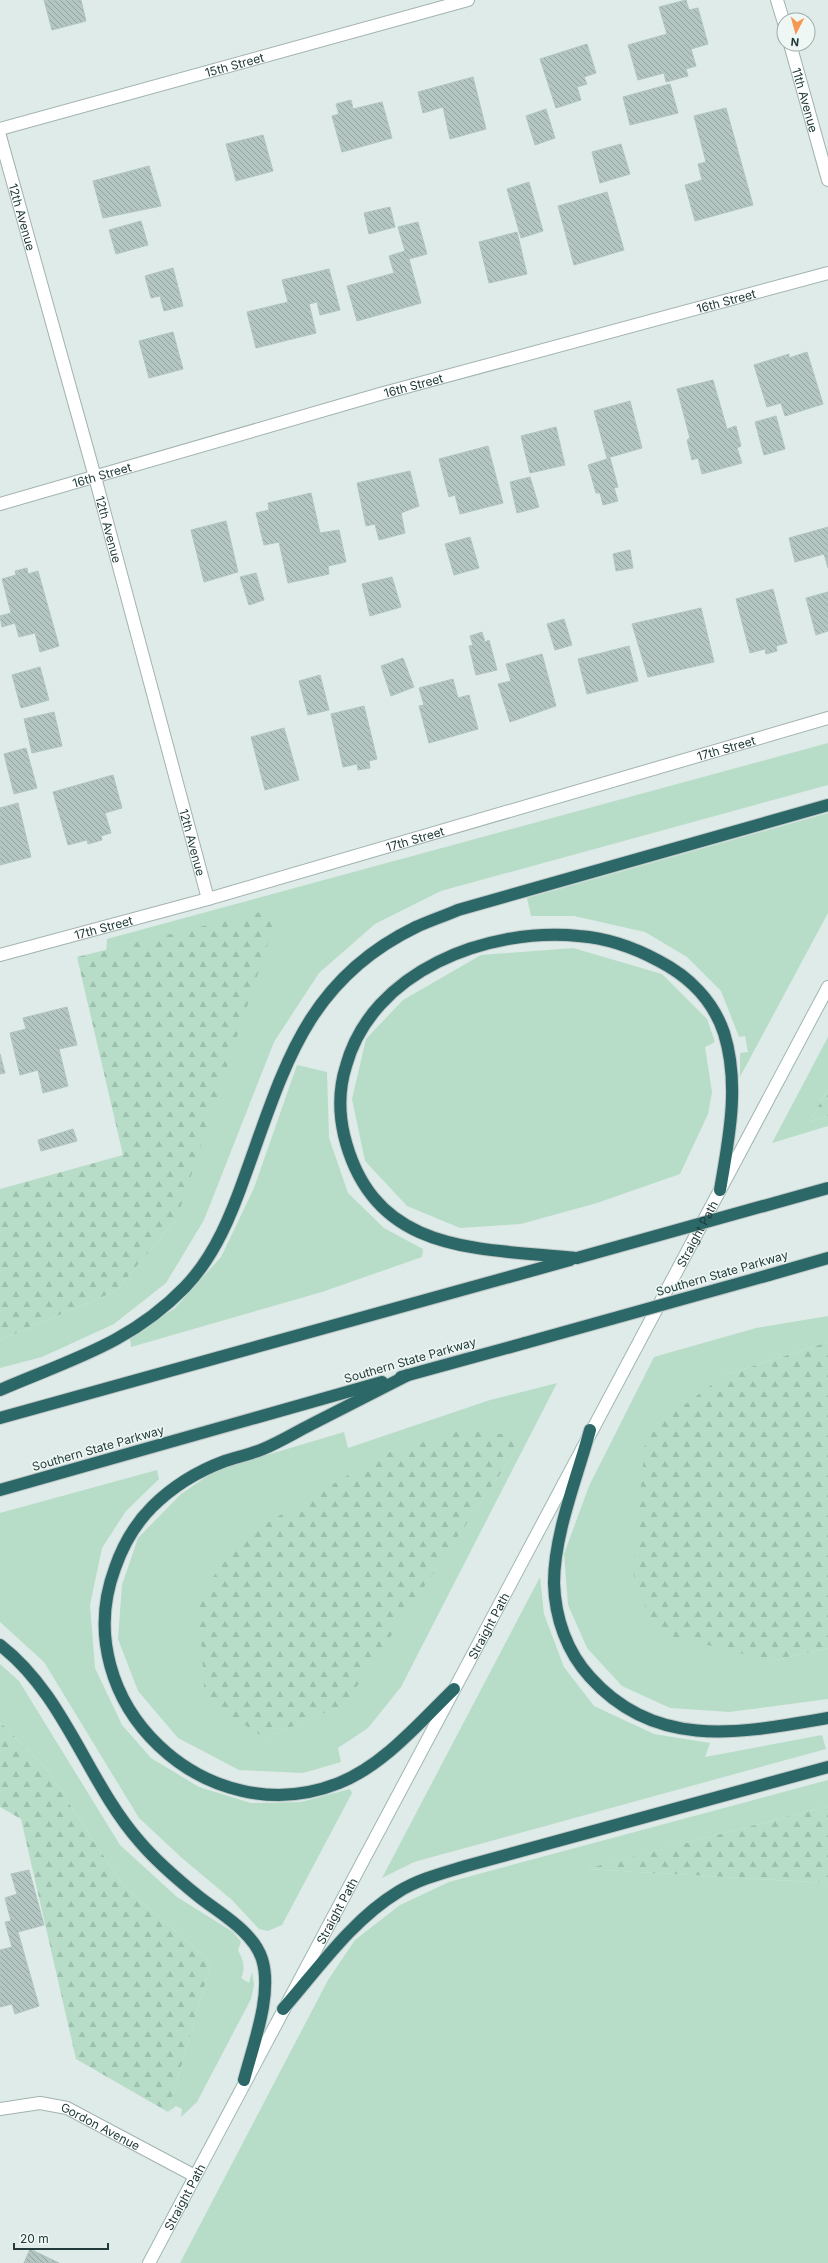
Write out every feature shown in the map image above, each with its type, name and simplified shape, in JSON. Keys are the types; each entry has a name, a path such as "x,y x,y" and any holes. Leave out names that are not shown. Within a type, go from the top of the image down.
{"highway":[{"path":"0,1390 110,1344 149,1318 186,1286 211,1252 230,1217 296,1044 318,1007 331,990 365,960 416,927 458,910 828,805"},
{"path":"577,1258 461,1246 424,1235 402,1223 377,1202 354,1166 342,1128 341,1107 341,1090 349,1054 368,1019 383,1001 398,987 438,963 461,952 505,940 529,936 579,936 624,946 650,956 688,979 702,994 714,1011 723,1031 730,1057 732,1099 720,1190"},
{"path":"0,1418 828,1188"},
{"name":"Southern State Parkway","path":"0,1490 828,1258"},
{"path":"408,1375 263,1449 224,1461 199,1472 157,1503 133,1529 124,1546 112,1576 104,1620 106,1641 110,1663 126,1705 138,1724 154,1742 173,1759 195,1773 239,1790 260,1793 302,1793 341,1782 373,1764 454,1689"},
{"path":"590,1430 559,1541 554,1583 559,1620 573,1654 583,1670 604,1691 626,1708 652,1722 674,1729 721,1732 752,1730 828,1718"},
{"path":"0,1645 23,1667 47,1698 109,1800 139,1841 173,1875 239,1928 258,1950 264,1969 265,1990 244,2080"},
{"path":"283,2009 366,1916 398,1892 417,1882 466,1866 828,1767"}],"street":[{"name":"15th Street","path":"0,129 468,0"},
{"path":"777,0 781,12"},
{"name":"11th Avenue","path":"792,52 828,180"},
{"name":"12th Avenue","path":"0,136 96,477 208,899"},
{"name":"16th Street","path":"0,504 380,394 828,273"},
{"name":"17th Street","path":"0,955 208,899 828,718"},
{"name":"Straight Path","path":"148,2263 195,2176 244,2080 454,1689 590,1430 828,987"},
{"name":"Gordon Avenue","path":"0,2109 40,2102 66,2108 195,2176"}],"green space":[{"path":"828,743 828,785 441,891 375,924 319,973 274,1042 204,1220 166,1283 114,1324 42,1357 0,1368 0,1340 116,1291 177,1218 106,954 107,939"},
{"path":"828,813 828,913 740,1077 740,1053 748,1052 745,1036 739,1037 721,991 687,957 645,932 574,916 531,916 527,898"},
{"path":"280,907 177,1218 116,1291 0,1340 0,1189 123,1155 77,957"},
{"path":"573,948 662,974 707,1019 715,1042 705,1047 712,1092 708,1114 680,1174 597,1203 521,1224 460,1228 407,1206 365,1161 352,1099 366,1039 403,1000 481,955"},
{"path":"828,1037 828,1089 810,1121 828,1116 828,1126 772,1143"},
{"path":"297,1065 327,1072 329,1138 348,1193 384,1228 423,1249 422,1257 322,1292 131,1347 130,1338 175,1308 221,1257 254,1188"},
{"path":"828,1089 828,1116 810,1121"},
{"path":"828,1316 828,1342 725,1375 772,1661 828,1648 828,1699 729,1712 670,1708 622,1686 587,1648 568,1605 564,1554 589,1486 654,1357 756,1328"},
{"path":"828,1342 828,1648 772,1661 655,1632 633,1573 646,1433 725,1375"},
{"path":"557,1383 401,1687 368,1728 338,1748 341,1762 303,1773 239,1770 178,1738 138,1691 118,1639 122,1585 138,1538 181,1494 216,1470 344,1432 348,1448 490,1400","holes":["523,1440 344,1704 265,1738"]},
{"path":"473,1427 523,1440 345,1704 265,1738 205,1699 198,1597 243,1537 384,1454"},
{"path":"157,1470 159,1479 126,1511 102,1548 90,1605 95,1668 122,1725 151,1758 199,1787 251,1803 301,1802 350,1789 352,1793 282,1925 268,1931 259,1929 232,1900 182,1858 139,1818 44,1662 0,1622 0,1513"},
{"path":"540,1577 544,1614 564,1667 594,1706 654,1734 710,1743 705,1757 822,1735 826,1749 414,1862 382,1878"},
{"path":"0,1664 19,1681 120,1845 177,1897 233,1932 241,1942 238,1950 243,1964 243,1975 241,1978 249,1983 252,1972 254,1985 251,1999 197,2102 181,2117 182,2109 176,2106 168,2112 211,1963 123,1885 45,1767 0,1722"},
{"path":"0,1722 45,1767 123,1885 211,1963 168,2112 76,2059 21,1819 0,1807"},
{"path":"828,1780 828,1806 587,1869 828,1883 828,2263 180,2263 328,1980 355,1940 400,1905 449,1882"},
{"path":"828,1806 828,1883 586,1869"}],"building":[{"path":"44,0 81,0 86,21 52,30"},
{"path":"686,0 689,10 698,8 708,44 691,49 696,66 686,69 688,76 666,82 664,73 638,80 628,45 667,34 659,7"},
{"path":"587,44 596,73 584,77 587,84 577,87 581,100 556,108 540,59"},
{"path":"473,77 486,129 450,139 443,107 423,113 418,92"},
{"path":"670,84 678,113 630,125 623,97"},
{"path":"351,100 353,109 382,102 392,138 342,152 332,116 339,114 336,104"},
{"path":"726,108 753,205 695,221 685,185 702,180 698,164 706,162 694,116"},
{"path":"546,109 555,138 535,145 526,116"},
{"path":"263,135 273,171 236,181 226,144"},
{"path":"621,144 630,174 600,183 592,152"},
{"path":"149,166 161,206 103,218 93,181"},
{"path":"529,182 543,231 521,238 507,189"},
{"path":"607,192 624,250 574,265 558,206"},
{"path":"390,207 395,227 369,234 364,213"},
{"path":"141,221 148,245 116,254 109,230"},
{"path":"418,222 427,254 409,259 421,303 357,321 347,286 394,273 389,256 405,251 398,227"},
{"path":"517,232 527,274 489,283 479,242"},
{"path":"173,268 183,306 164,311 160,296 151,298 145,276"},
{"path":"329,269 340,310 320,315 317,302 309,304 316,333 256,348 247,312 288,302 282,280"},
{"path":"173,332 183,369 149,378 139,341"},
{"path":"807,352 823,404 785,416 781,403 767,407 754,365 789,354 789,358"},
{"path":"713,380 727,429 736,426 741,446 737,448 742,463 702,474 698,458 692,460 687,440 690,438 677,389"},
{"path":"630,401 642,448 607,458 594,411"},
{"path":"776,416 785,449 764,455 755,422"},
{"path":"556,427 565,465 530,473 521,436"},
{"path":"488,446 503,503 460,514 455,495 449,497 439,459"},
{"path":"610,458 618,487 614,488 618,501 603,505 600,493 596,493 588,465"},
{"path":"410,471 419,506 401,513 405,533 379,540 375,524 366,526 357,483"},
{"path":"530,477 539,507 517,513 510,482"},
{"path":"311,493 320,533 339,530 346,562 328,566 329,574 288,583 279,542 264,545 256,513 269,510 268,503"},
{"path":"226,521 238,572 204,582 191,530"},
{"path":"828,527 828,568 824,554 795,562 789,538"},
{"path":"470,537 479,568 454,575 445,544"},
{"path":"630,550 633,568 616,571 613,554"},
{"path":"27,568 28,574 38,571 59,646 40,652 35,633 19,637 15,623 2,627 0,616 11,613 2,579 16,575 15,571"},
{"path":"256,573 264,600 249,605 240,577"},
{"path":"392,577 401,607 370,616 362,584"},
{"path":"773,589 787,643 776,646 777,651 766,654 765,649 750,653 736,599"},
{"path":"828,592 828,631 816,635 806,598"},
{"path":"701,608 714,662 648,677 632,624"},
{"path":"564,619 572,645 555,650 547,624"},
{"path":"482,632 485,642 489,640 497,670 476,675 469,646 473,645 470,636"},
{"path":"629,646 638,681 587,694 578,659"},
{"path":"542,654 556,706 510,722 498,684 511,681 506,664"},
{"path":"403,658 414,687 391,696 381,666"},
{"path":"40,667 49,700 21,708 12,675"},
{"path":"320,675 329,710 308,715 299,681"},
{"path":"453,679 458,698 469,695 478,729 429,743 419,706 424,705 419,688"},
{"path":"364,706 377,759 369,761 370,768 358,770 357,764 343,767 331,714"},
{"path":"54,712 62,746 32,753 24,719"},
{"path":"284,728 299,780 265,790 251,737"},
{"path":"26,748 37,788 14,794 4,754"},
{"path":"113,775 122,808 105,813 111,833 101,836 102,840 88,844 87,840 68,845 53,792"},
{"path":"18,803 31,857 0,865 0,808"},
{"path":"67,1007 77,1045 59,1049 68,1086 43,1093 38,1070 20,1075 10,1033 26,1029 23,1018"},
{"path":"0,1054 5,1073 0,1074"},
{"path":"73,1129 77,1141 41,1151 38,1140"},
{"path":"29,1870 44,1925 18,1932 39,2006 15,2014 12,2004 0,2007 0,1950 12,1947 5,1922 11,1921 5,1898 17,1894 11,1874"},
{"path":"30,2249 59,2263 24,2263"}]}
